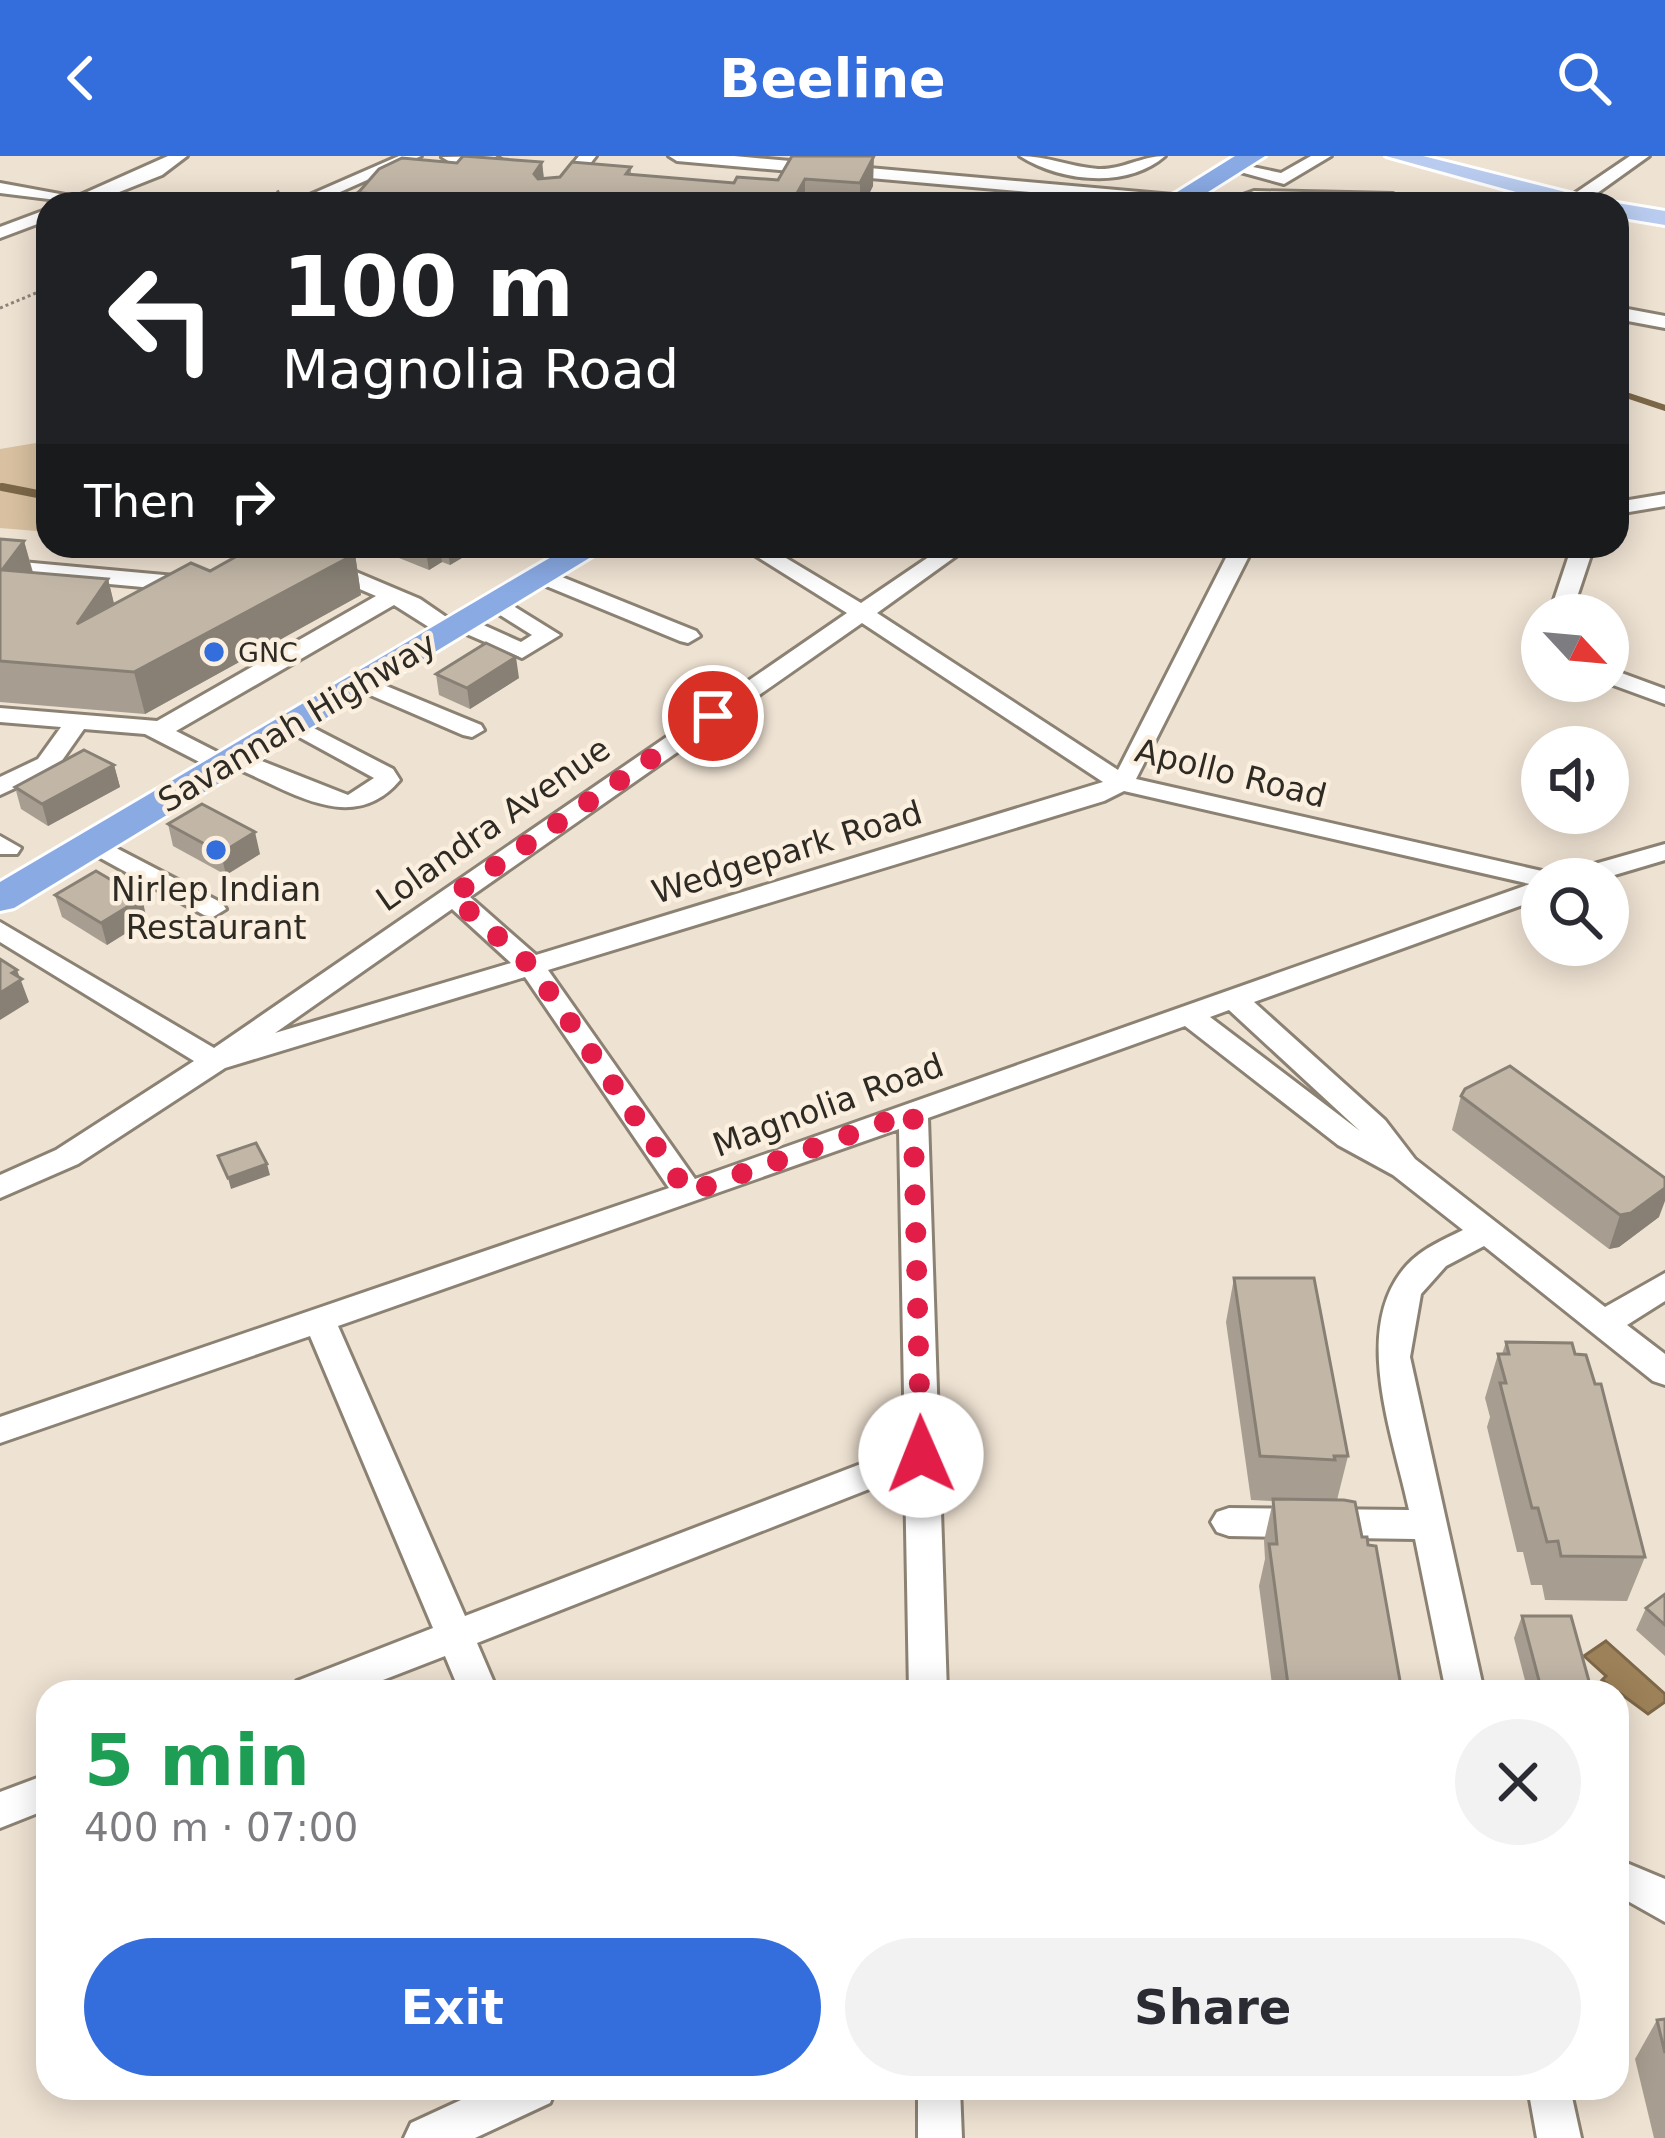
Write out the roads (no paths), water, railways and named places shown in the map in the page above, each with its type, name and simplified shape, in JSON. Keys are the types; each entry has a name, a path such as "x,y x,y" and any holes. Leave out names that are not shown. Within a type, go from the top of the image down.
{"highway":[{"path":"1191,192 1243,162"},
{"name":"Savannah Highway","path":"0,899 573,558"}],"main road":[{"path":"1397,156 1537,192"},
{"path":"1629,212 1665,218"}],"street":[{"path":"104,192 156,172 179,156"},
{"path":"560,192 588,156"},
{"path":"677,156 939,172 1095,174 1128,172 1157,156"},
{"path":"881,156 939,172"},
{"path":"1028,156 1095,174"},
{"path":"1243,162 1284,179 1323,156"},
{"path":"1594,192 1641,156"},
{"path":"450,157 497,159"},
{"path":"339,192 421,168 477,177 497,159"},
{"path":"736,159 737,178"},
{"path":"374,192 421,168"},
{"path":"985,173 1115,192"},
{"path":"970,192 985,173"},
{"path":"0,188 38,192"},
{"path":"0,233 36,219"},
{"path":"1629,315 1665,322"},
{"path":"1629,506 1665,500"},
{"path":"300,558 522,651 548,634 497,603"},
{"name":"Apollo Road","path":"771,558 1121,783 1521,874"},
{"name":"Lolandra Avenue","path":"8,1175 67,1156 215,1061 942,558"},
{"path":"1121,783 1237,558"},
{"path":"1567,594 1579,558"},
{"path":"0,567 196,585 224,583"},
{"path":"542,576 688,636"},
{"path":"158,731 393,596"},
{"path":"362,683 472,730"},
{"path":"1629,683 1665,697"},
{"path":"4,721 78,721 158,731 345,803 362,801 387,780 384,774 291,726"},
{"path":"0,787 73,749 78,721"},
{"name":"Wedgepark Road","path":"215,1061 1095,796 1121,783"},
{"path":"93,844 213,909"},
{"path":"1629,862 1665,852"},
{"path":"452,896 532,967 688,1193"},
{"name":"Magnolia Road","path":"0,1430 688,1193 1521,897"},
{"path":"0,930 215,1061"},
{"path":"1235,1000 1374,1127 1404,1166"},
{"path":"1190,1016 1349,1138 1404,1166 1665,1372"},
{"path":"1282,1087 1314,1072"},
{"path":"913,1112 928,1680"},
{"path":"1462,1680 1394,1357 1405,1292 1418,1274 1435,1258 1486,1231"},
{"path":"1604,1324 1665,1285"},
{"path":"319,1319 474,1680"},
{"path":"342,1680 921,1455"},
{"path":"1229,1522 1430,1525"},
{"path":"0,1810 36,1796"},
{"path":"1629,1881 1665,1904"},
{"path":"426,2138 509,2100"},
{"path":"939,2100 940,2138"},
{"path":"1551,2100 1559,2138"}],"waterway":[{"path":"1629,396 1665,408"},
{"path":"0,487 14,489"},
{"path":"2,487 14,489"},
{"path":"14,489 18,490"},
{"path":"14,489 36,494"}],"place":[{"name":"GNC","path":"214,652"},
{"name":"Nirlep Indian Restaurant","path":"216,850"}]}
